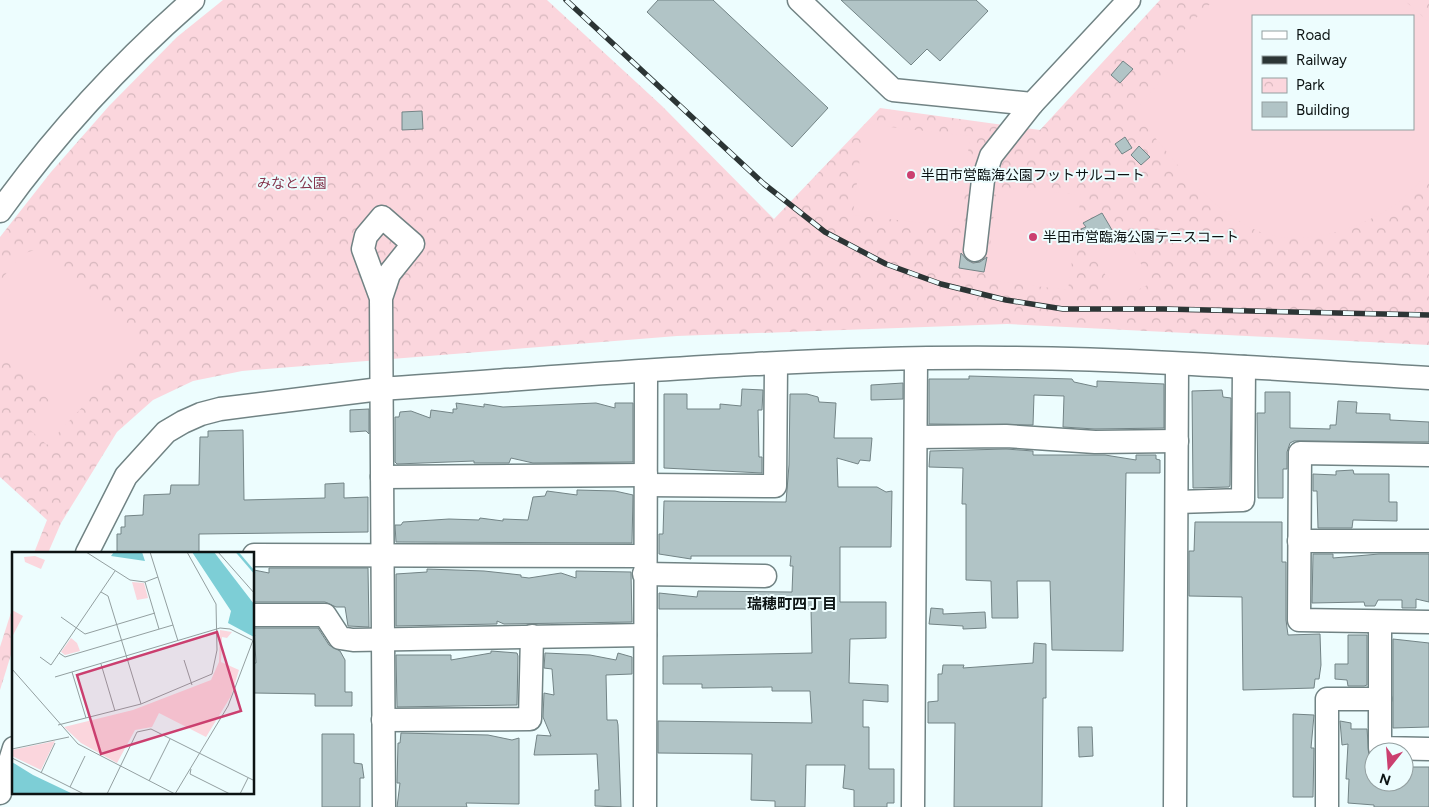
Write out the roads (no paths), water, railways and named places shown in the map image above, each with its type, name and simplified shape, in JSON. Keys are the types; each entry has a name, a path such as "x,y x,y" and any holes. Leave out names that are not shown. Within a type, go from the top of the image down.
{"street":[{"path":"0,211 36,161 102,87 193,0"},
{"path":"799,0 893,90 1032,104"},
{"path":"975,250 983,180 991,156 1032,104 1129,0"},
{"path":"381,298 363,249 366,236 382,217 413,244 389,274 381,298 380,388 384,807"},
{"path":"366,260 375,268 386,270 396,264"},
{"path":"88,552 126,476 166,432 183,422 201,414 220,409 380,388 776,364 1009,358 1244,367 1429,378"},
{"path":"913,807 916,359"},
{"path":"382,477 646,480 775,486 776,364"},
{"path":"1175,807 1177,364"},
{"path":"1177,502 1242,500 1244,367"},
{"path":"645,807 644,565 646,372"},
{"path":"916,437 1006,436 1095,442 1177,441"},
{"path":"1429,455 1300,453 1299,541 1299,620 1429,622"},
{"path":"1299,541 1429,541"},
{"path":"255,555 367,554 644,565 765,576"},
{"path":"255,615 325,615 340,638 368,640 383,638 645,635"},
{"path":"1380,622 1380,748 1429,749"},
{"path":"383,720 530,719 532,636"},
{"path":"1327,807 1327,699 1380,699"},
{"path":"0,793 12,754"}],"railway":[{"path":"566,0 764,184 825,232 886,264 941,284 1006,300 1063,309 1164,309 1429,315"}],"place":[{"name":"半田市営臨海公園フットサルコート","path":"911,175"},
{"name":"半田市営臨海公園テニスコート","path":"1033,237"}],"district":[{"name":"瑞穂町四丁目","path":"792,604"}],"park label":[{"name":"みなと公園","path":"292,183"}]}
